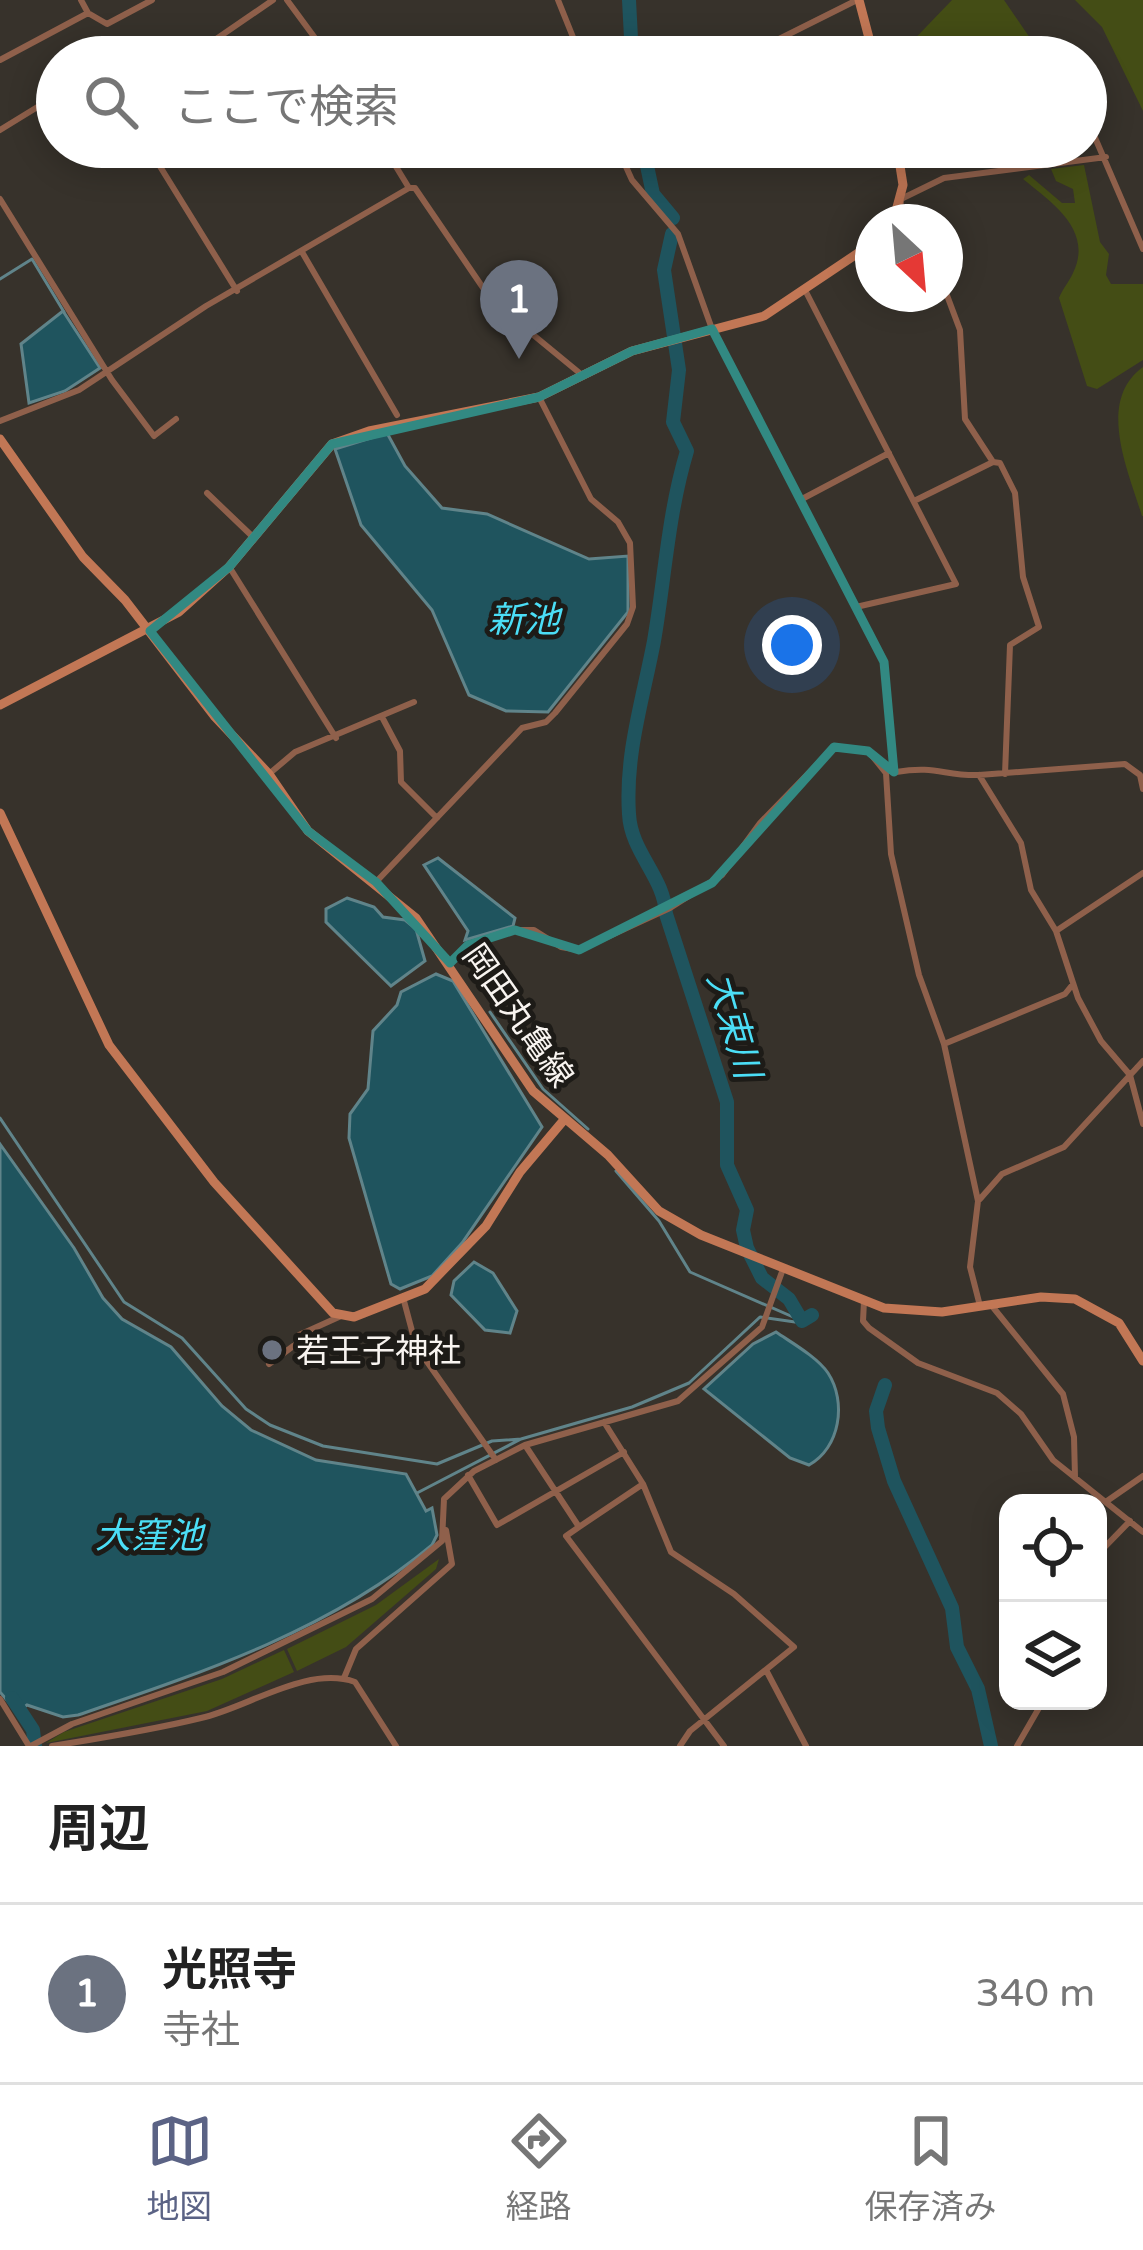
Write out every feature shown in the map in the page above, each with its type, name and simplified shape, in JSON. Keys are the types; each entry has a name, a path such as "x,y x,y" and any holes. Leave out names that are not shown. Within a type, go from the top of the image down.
{"street":[{"path":"81,0 88,13 107,24 152,0"},
{"path":"221,36 273,0"},
{"path":"287,0 313,36"},
{"path":"558,0 573,36"},
{"path":"785,36 858,0 868,36"},
{"path":"45,36 88,13"},
{"path":"0,60 36,41"},
{"path":"0,130 36,108"},
{"path":"161,168 237,291"},
{"path":"397,168 409,188"},
{"path":"628,168 640,191 678,234 712,328 884,662 891,854 919,975 944,1044 978,1201 970,1267 986,1306 1063,1394 1074,1437 1075,1477"},
{"path":"899,168 901,204"},
{"path":"902,200 944,178 1021,168"},
{"path":"1107,168 1143,248"},
{"path":"0,421 79,390 409,188 415,188 508,320 582,375"},
{"path":"0,199 108,372 154,436 176,419"},
{"path":"302,253 397,415"},
{"path":"0,705 150,631 229,567 332,444 369,431 539,397 632,351 764,316 855,255"},
{"path":"805,290 956,584 856,607"},
{"path":"953,312 960,329 965,419 993,462"},
{"path":"376,882 522,728 546,722 555,713 611,649 633,607 630,543 618,522 591,499 539,397"},
{"name":"岡田丸亀線","path":"2,448 82,557 150,631 320,844 376,882 416,918 532,1091 608,1155 671,1220 864,1301 921,1312 1041,1297 1075,1299 1118,1323 1143,1361"},
{"path":"801,500 889,453"},
{"path":"914,501 993,462 1000,463 1015,493 1023,578 1039,627 1010,645 1004,774"},
{"path":"207,493 254,537"},
{"path":"229,567 336,738"},
{"path":"269,775 295,752 413,702"},
{"path":"382,717 400,751 401,782 437,818"},
{"path":"450,963 468,944 515,930 534,930 560,947 579,950 667,909 722,874 760,823 834,747 869,752 890,773"},
{"path":"890,773 936,766 979,776 1125,764 1142,775 1143,789"},
{"path":"979,776 1021,843 1031,890 1056,931 1073,984 1101,1040 1130,1075 1143,1124"},
{"path":"0,813 97,1022 129,1075 308,1290 341,1316"},
{"path":"1056,931 1143,873"},
{"path":"944,1044 1065,994 1073,984"},
{"path":"978,1201 1002,1174 1064,1147 1143,1061"},
{"path":"269,1364 296,1344 298,1335 425,1289 472,1241 563,1121"},
{"path":"344,1678 356,1649 452,1564 444,1499 491,1450 525,1445 678,1401 768,1313 783,1269"},
{"path":"404,1300 416,1346 491,1450"},
{"path":"864,1301 863,1321 868,1328 918,1364 997,1393 1021,1414 1053,1460 1098,1494"},
{"path":"604,1421 643,1484 671,1552 734,1594 794,1647 680,1746"},
{"path":"525,1445 579,1527"},
{"path":"468,1475 497,1525 624,1452"},
{"path":"1143,1476 1107,1501 1143,1532"},
{"path":"643,1484 566,1536 724,1746"},
{"path":"1107,1545 1130,1521"},
{"path":"0,1699 33,1745 72,1724 223,1672 372,1599 429,1558 442,1541 445,1526"},
{"path":"766,1670 806,1746"},
{"path":"52,1746 197,1719 277,1690 344,1678 355,1682 396,1746"},
{"path":"1017,1746 1038,1710"}],"highlighted area":[{"path":"712,329 884,662 894,772 868,751 834,747 712,883 579,950 515,930 468,945 450,963 376,882 308,831 150,631 229,567 332,444 539,397 632,351"}],"green space":[{"path":"952,0 1004,0 1029,36 917,36"},
{"path":"1075,0 1143,0 1143,111 1107,36"},
{"path":"1085,168 1100,242 1109,254 1106,275 1111,284 1143,284 1143,360 1097,389 1087,386 1059,298 1078,258 1074,230 1023,179 1029,175 1062,203 1075,203 1073,189 1056,181 1051,169"},
{"path":"1143,367 1142,516 1124,458 1118,417 1129,381"},
{"path":"439,1559 436,1569 346,1647 297,1671 287,1649 376,1605"},
{"path":"284,1650 294,1672 207,1711 46,1743 64,1732 222,1679"}],"water":[{"path":"63,311 100,368 65,391 29,403 21,344"},
{"name":"新池","path":"387,433 405,466 442,508 487,514 589,559 628,556 628,612 548,712 506,711 469,695 432,610 361,525 335,449"},
{"path":"438,858 515,918 513,926 465,940 468,931 424,865"},
{"path":"347,898 374,907 383,917 405,920 416,929 425,961 391,986 326,922 326,909"},
{"path":"436,974 453,981 542,1127 462,1243 432,1276 400,1289 391,1284 349,1138 350,1114 368,1089 373,1031 397,1005 401,992"},
{"name":"大窪池","path":"0,1144 122,1319 171,1347 222,1406 251,1430 316,1460 406,1474 426,1511 432,1508 437,1535 432,1545 351,1602 217,1665 78,1715 63,1717 27,1705 17,1712 0,1692"},
{"path":"474,1262 493,1273 517,1311 510,1333 485,1330 451,1295 454,1281"},
{"path":"776,1332 823,1367 837,1397 834,1436 809,1465 790,1458 704,1389 753,1344"}],"waterway":[{"name":"大束川","path":"629,0 631,36"},
{"name":"大束川","path":"647,168 653,194 673,218"},
{"name":"大束川","path":"672,234 664,270 679,370 673,422 687,451 632,748 629,814 635,841 660,888 727,1102 727,1165 747,1210 743,1230 747,1248 762,1278 789,1299 802,1321 812,1315"},
{"path":"0,279 32,259 64,312"},
{"path":"490,1012 543,1089 588,1129"},
{"path":"0,1118 124,1302 182,1338 246,1409 270,1425 323,1446 437,1464 492,1441 521,1439"},
{"path":"616,1171 659,1221 690,1272 800,1320"},
{"path":"417,1493 521,1439 632,1407 689,1383 760,1317 795,1322"},
{"name":"大束川","path":"885,1385 876,1411 878,1428 894,1481 952,1608 957,1647 978,1689 991,1746"},
{"path":"12,1698 33,1730 35,1746"}],"place":[{"name":"光照寺","path":"519,359"},
{"name":"若王子神社","path":"272,1350"}]}
